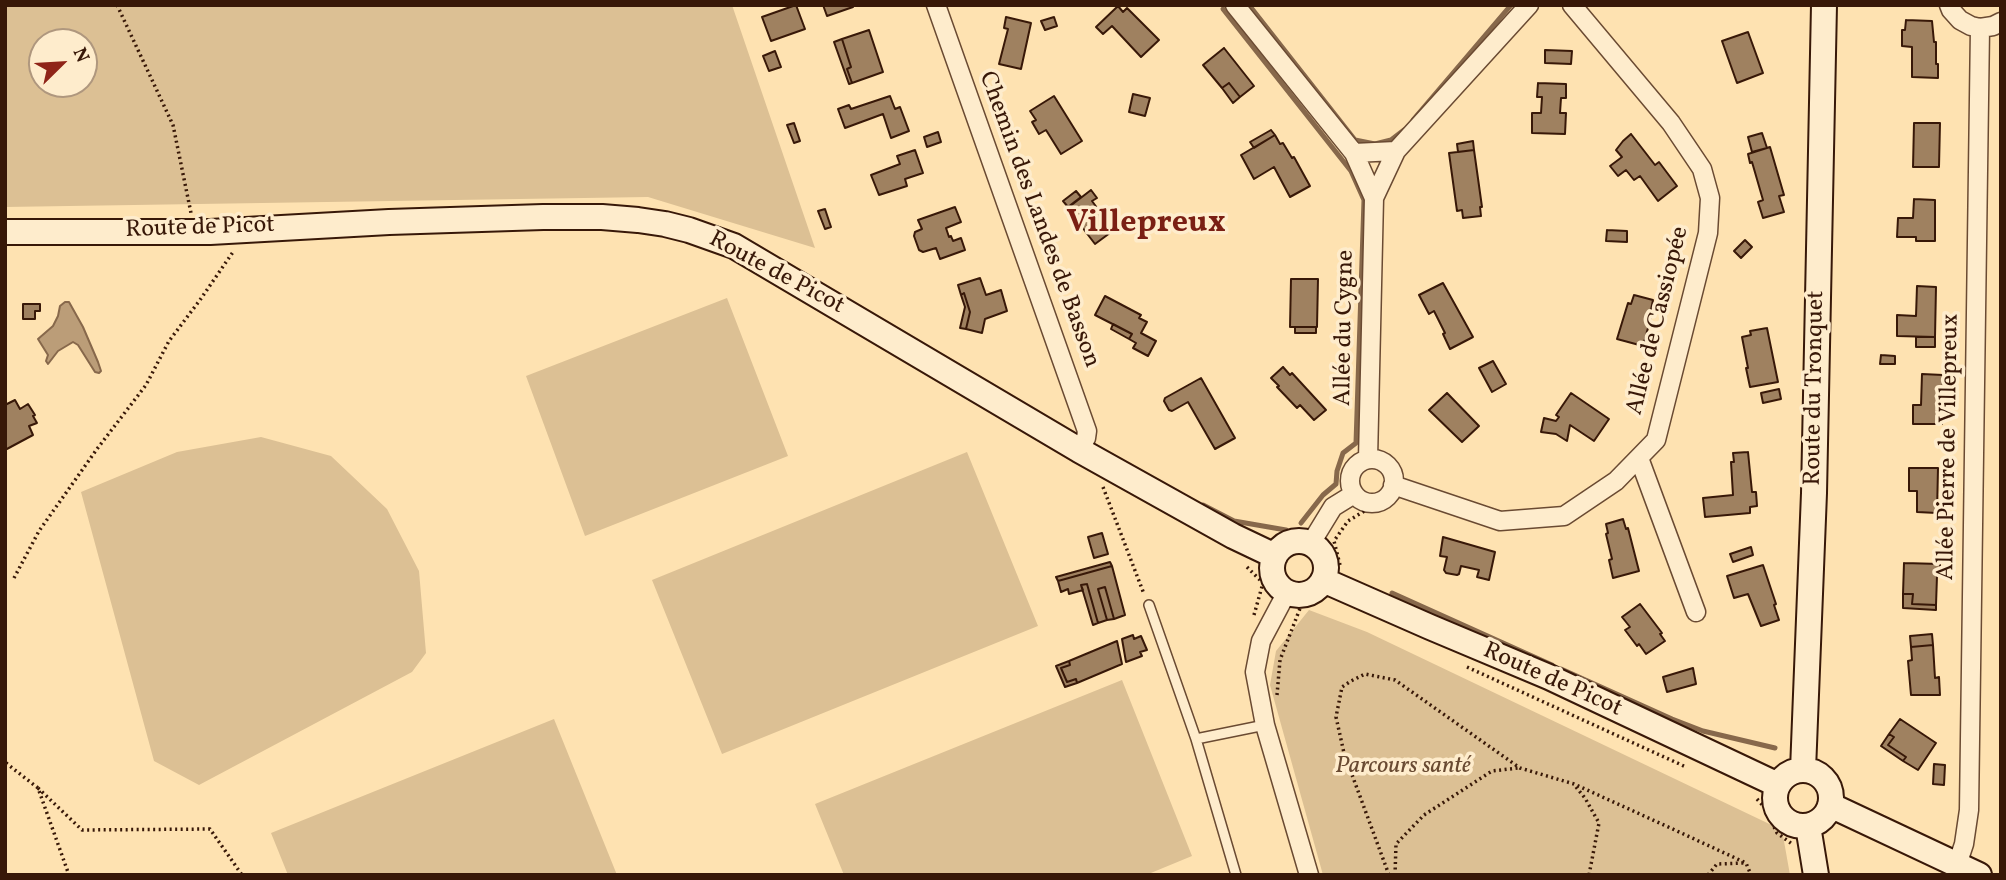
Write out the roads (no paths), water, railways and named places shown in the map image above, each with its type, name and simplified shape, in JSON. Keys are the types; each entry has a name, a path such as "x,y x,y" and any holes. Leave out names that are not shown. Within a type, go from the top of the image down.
{"main road":[{"name":"Route du Tronquet","path":"1803,770 1814,493 1824,5"},
{"name":"Route de Picot","path":"5,232 195,232 543,217 602,217 665,224 689,230 734,246 1079,450 1233,536 1275,556"},
{"path":"1294,541 1311,543 1323,555 1329,583 1295,598 1275,580 1272,564 1280,549 1294,541"},
{"name":"Route de Picot","path":"1329,583 1549,677 1778,785"},
{"path":"1809,837 1822,819 1832,797 1826,781 1819,775 1803,770 1789,774 1778,785 1776,802 1784,818 1809,837 1816,875"},
{"path":"1830,805 1968,870"}],"street":[{"name":"Chemin des Landes de Basson","path":"936,5 1087,431 1086,439 1079,450"},
{"path":"1235,5 1354,153 1374,198"},
{"path":"1374,198 1396,151 1529,5"},
{"name":"Allée de Cassiopée","path":"1393,485 1500,521 1564,516 1616,481 1656,440 1708,233 1710,198 1702,169 1671,123 1572,5"},
{"path":"1949,5 1960,20 1971,26 1980,28 2001,22"},
{"name":"Allée Pierre de Villepreux","path":"1968,870 1964,844 1969,810 1980,28"},
{"path":"1354,153 1396,151"},
{"name":"Allée du Cygne","path":"1368,458 1374,198"},
{"path":"1368,458 1388,465 1392,471 1393,485 1390,493 1378,502 1365,502 1351,489 1350,476 1356,464 1368,458"},
{"path":"1639,458 1696,612"},
{"path":"1311,543 1333,507 1354,494"},
{"path":"1295,598 1261,642 1255,672 1265,726 1309,875"}],"lane":[{"path":"1149,606 1196,739 1236,875"},
{"path":"1196,739 1265,726"}],"waterway":[{"path":"1249,5 1355,140 1375,144 1391,140 1404,130"},
{"path":"1413,120 1511,5"},
{"path":"1223,9 1351,171 1364,200 1356,443 1343,453 1336,484 1323,495 1301,523"},
{"path":"1203,505 1234,521 1286,530"},
{"path":"1392,593 1552,665"},
{"path":"1561,669 1703,731 1775,748"}],"district":[{"name":"Villepreux","path":"1146,225"}],"park label":[{"name":"Parcours santé","path":"1403,768"}]}
